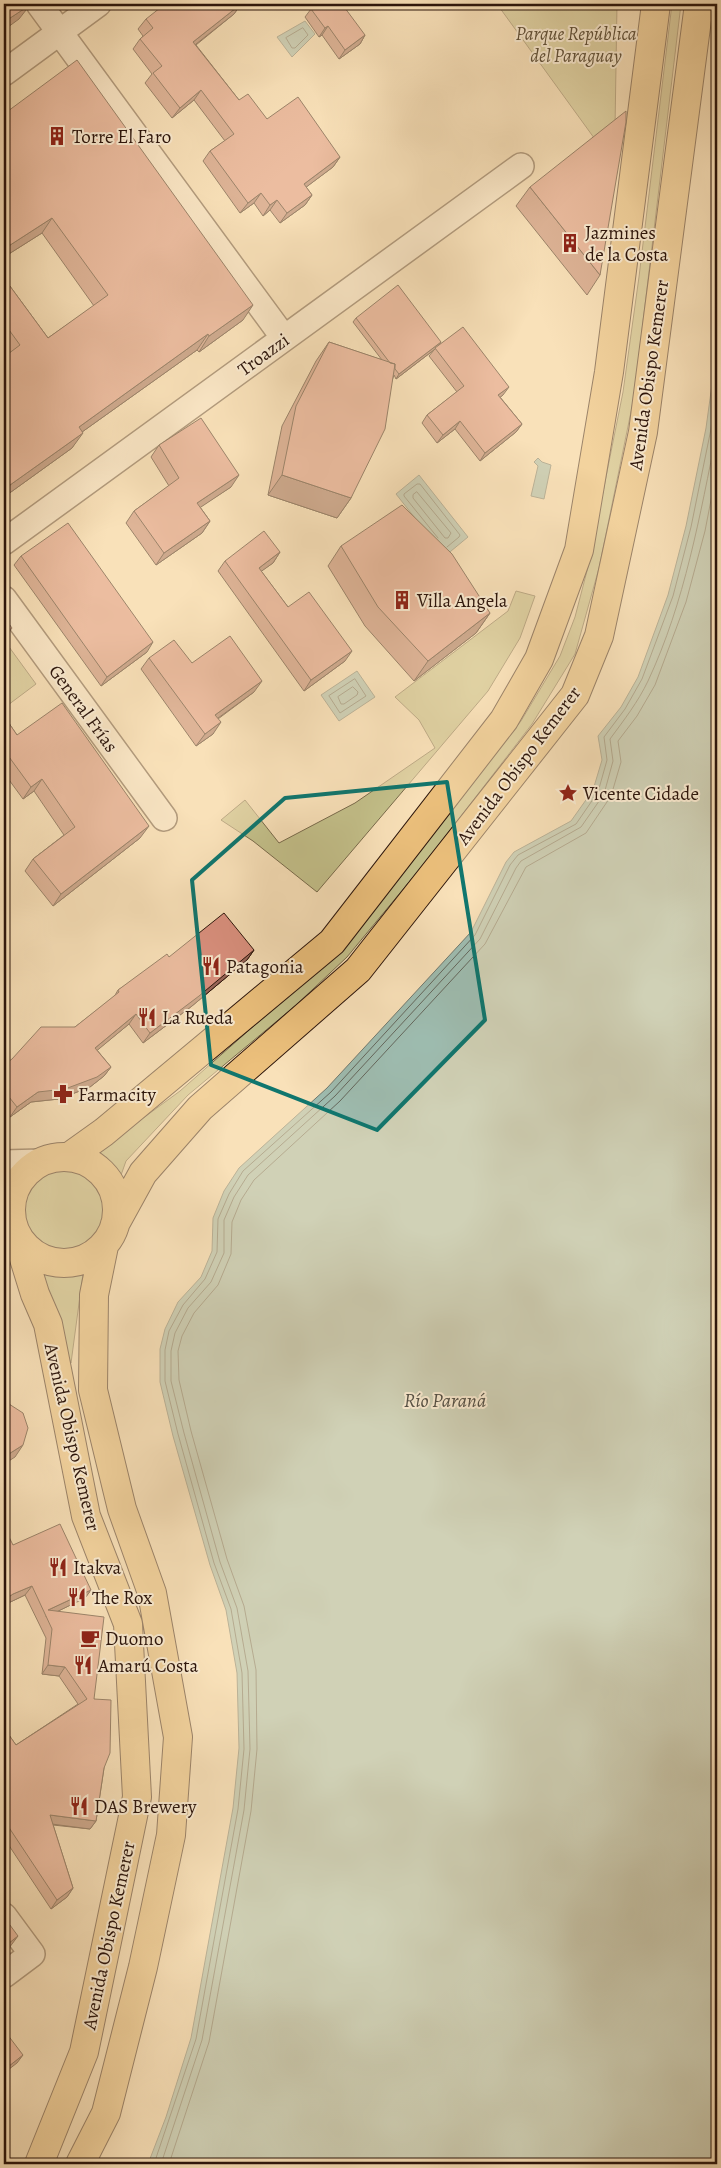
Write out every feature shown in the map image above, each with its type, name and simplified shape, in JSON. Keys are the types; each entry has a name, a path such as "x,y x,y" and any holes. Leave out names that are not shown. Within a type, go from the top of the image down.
{"main road":[{"name":"Avenida Obispo Kemerer","path":"69,1157 104,1132 332,942 504,720 539,659 579,550 609,372 656,4"},
{"name":"Avenida Obispo Kemerer","path":"12,1229 28,1249 42,1258 58,1263 75,1262 91,1256 110,1235 143,1173 200,1108 358,970 576,696 599,636 643,432 699,4"},
{"name":"Avenida Obispo Kemerer","path":"39,2164 84,2052 137,1797 128,1624 86,1516 48,1324 35,1294 12,1229 11,1212 18,1182 28,1171 41,1162 54,1158 69,1157 86,1162 102,1173 112,1188 117,1206 94,1295 93,1390 122,1509 152,1594 178,1737 171,1835 143,1967 106,2113 80,2164"}],"street":[{"path":"39,4 284,338"},
{"path":"4,73 98,4"},
{"name":"Troazzi","path":"4,542 522,166"},
{"name":"General Frías","path":"4,599 164,818"},
{"path":"4,1163 41,1162"},
{"path":"4,1916 32,1954 4,1975"}],"highlighted area":[{"path":"447,782 485,1020 377,1130 211,1065 192,880 285,798"}],"green space":[{"name":"Parque República del Paraguay","path":"497,4 617,4 615,128 597,142"},
{"path":"672,4 681,4 634,397 599,568 575,654 532,724 424,864 347,957 295,1006 188,1095 126,1161 120,1178 97,1152 180,1091 340,950 412,856 521,721 560,656 575,617 588,567 623,392"},
{"path":"516,591 535,596 520,638 488,691 317,892 253,841 221,820 245,800 279,843 355,803 435,748 419,720 395,697 508,611"},
{"path":"4,640 36,684 4,708"},
{"path":"64,1168 80,1171 88,1175 100,1187 104,1195 107,1211 104,1227 100,1235 88,1247 80,1251 64,1254 48,1251 40,1247 28,1235 24,1227 21,1211 24,1195 28,1187 40,1175 48,1171"},
{"path":"29,1261 42,1270 56,1275 70,1274 84,1266 71,1363"}],"water":[{"path":"305,21 315,34 292,57 277,37"},
{"name":"Río Paraná","path":"717,348 717,2164 148,2164 166,2117 191,2038 233,1808 239,1748 237,1673 226,1610 210,1565 173,1436 160,1382 160,1349 165,1329 178,1302 201,1277 212,1251 213,1218 224,1191 239,1168 327,1088 471,932 506,862 514,852 571,821 593,790 602,760 598,736 621,707 638,677 668,595 686,526 706,428"},
{"path":"538,458 542,462 551,465 544,499 531,496 538,466 534,462"},
{"path":"419,475 468,537 445,556 396,494"},
{"path":"357,671 375,697 339,721 321,695"}],"building":[{"path":"4,4 29,4 30,5 4,22"},
{"path":"165,4 241,4 193,42 239,100 248,94 267,119 298,97 340,157 304,184 312,195 287,213 277,200 270,205 261,193 248,203 210,151 234,134 201,90 180,108 153,73 162,66 140,39 153,28 146,19"},
{"path":"317,4 342,4 365,35 345,50 328,26 325,28 311,9"},
{"path":"77,60 253,305 209,336 208,334 79,427 83,433 10,485 4,476 4,357 20,345 4,323 4,278 48,338 108,295 52,218 4,249 4,114"},
{"name":"Jazmines de la Costa","path":"626,111 626,122 600,275 530,187"},
{"path":"398,285 441,342 399,374 395,369 395,364 390,363 356,318"},
{"path":"463,327 509,387 498,395 522,424 485,453 460,421 443,435 427,415 464,386 435,348"},
{"path":"329,342 395,364 385,429 351,498 282,475 296,406"},
{"path":"201,418 239,475 197,503 210,521 164,553 134,511 179,478 159,445"},
{"name":"Villa Angela","path":"402,505 452,554 490,613 428,661 378,607 341,546"},
{"path":"68,523 153,642 107,677 21,556"},
{"path":"264,531 280,552 259,568 288,607 309,592 352,651 311,680 225,561"},
{"path":"4,617 12,628 4,634"},
{"path":"230,636 262,681 215,715 221,722 205,734 149,658 174,640 192,663"},
{"path":"62,703 149,826 61,894 33,859 75,827 42,779 31,787 4,750 4,716 17,735"},
{"path":"224,913 254,950 199,996 150,1033 136,1014 95,1048 111,1067 97,1077 65,1089 38,1092 17,1107 9,1097 4,1101 4,1065 12,1059 41,1027 75,1027 119,992 118,990 167,954 169,957"},
{"path":"4,1387 8,1393 9,1404 23,1413 28,1428 23,1445 4,1457"},
{"path":"60,1524 91,1590 48,1610 104,1617 94,1699 111,1700 110,1753 104,1768 96,1821 50,1815 73,1888 57,1900 4,1820 4,1728 16,1745 87,1699 65,1667 48,1665 52,1629 32,1586 4,1600 4,1541 9,1537 13,1545"},
{"path":"4,1917 18,1936 4,1947"},
{"path":"4,2030 23,2055 4,2070"}],"place":[{"name":"Torre El Faro","path":"57,136"},
{"name":"Jazmines de la Costa","path":"570,243"},
{"name":"Villa Angela","path":"402,600"},
{"name":"Vicente Cidade","path":"568,793"},
{"name":"Patagonia","path":"211,966"},
{"name":"La Rueda","path":"147,1017"},
{"name":"Farmacity","path":"63,1094"},
{"name":"Itakva","path":"58,1567"},
{"name":"The Rox","path":"77,1597"},
{"name":"Duomo","path":"90,1638"},
{"name":"Amarú Costa","path":"83,1665"},
{"name":"DAS Brewery","path":"79,1806"}]}
